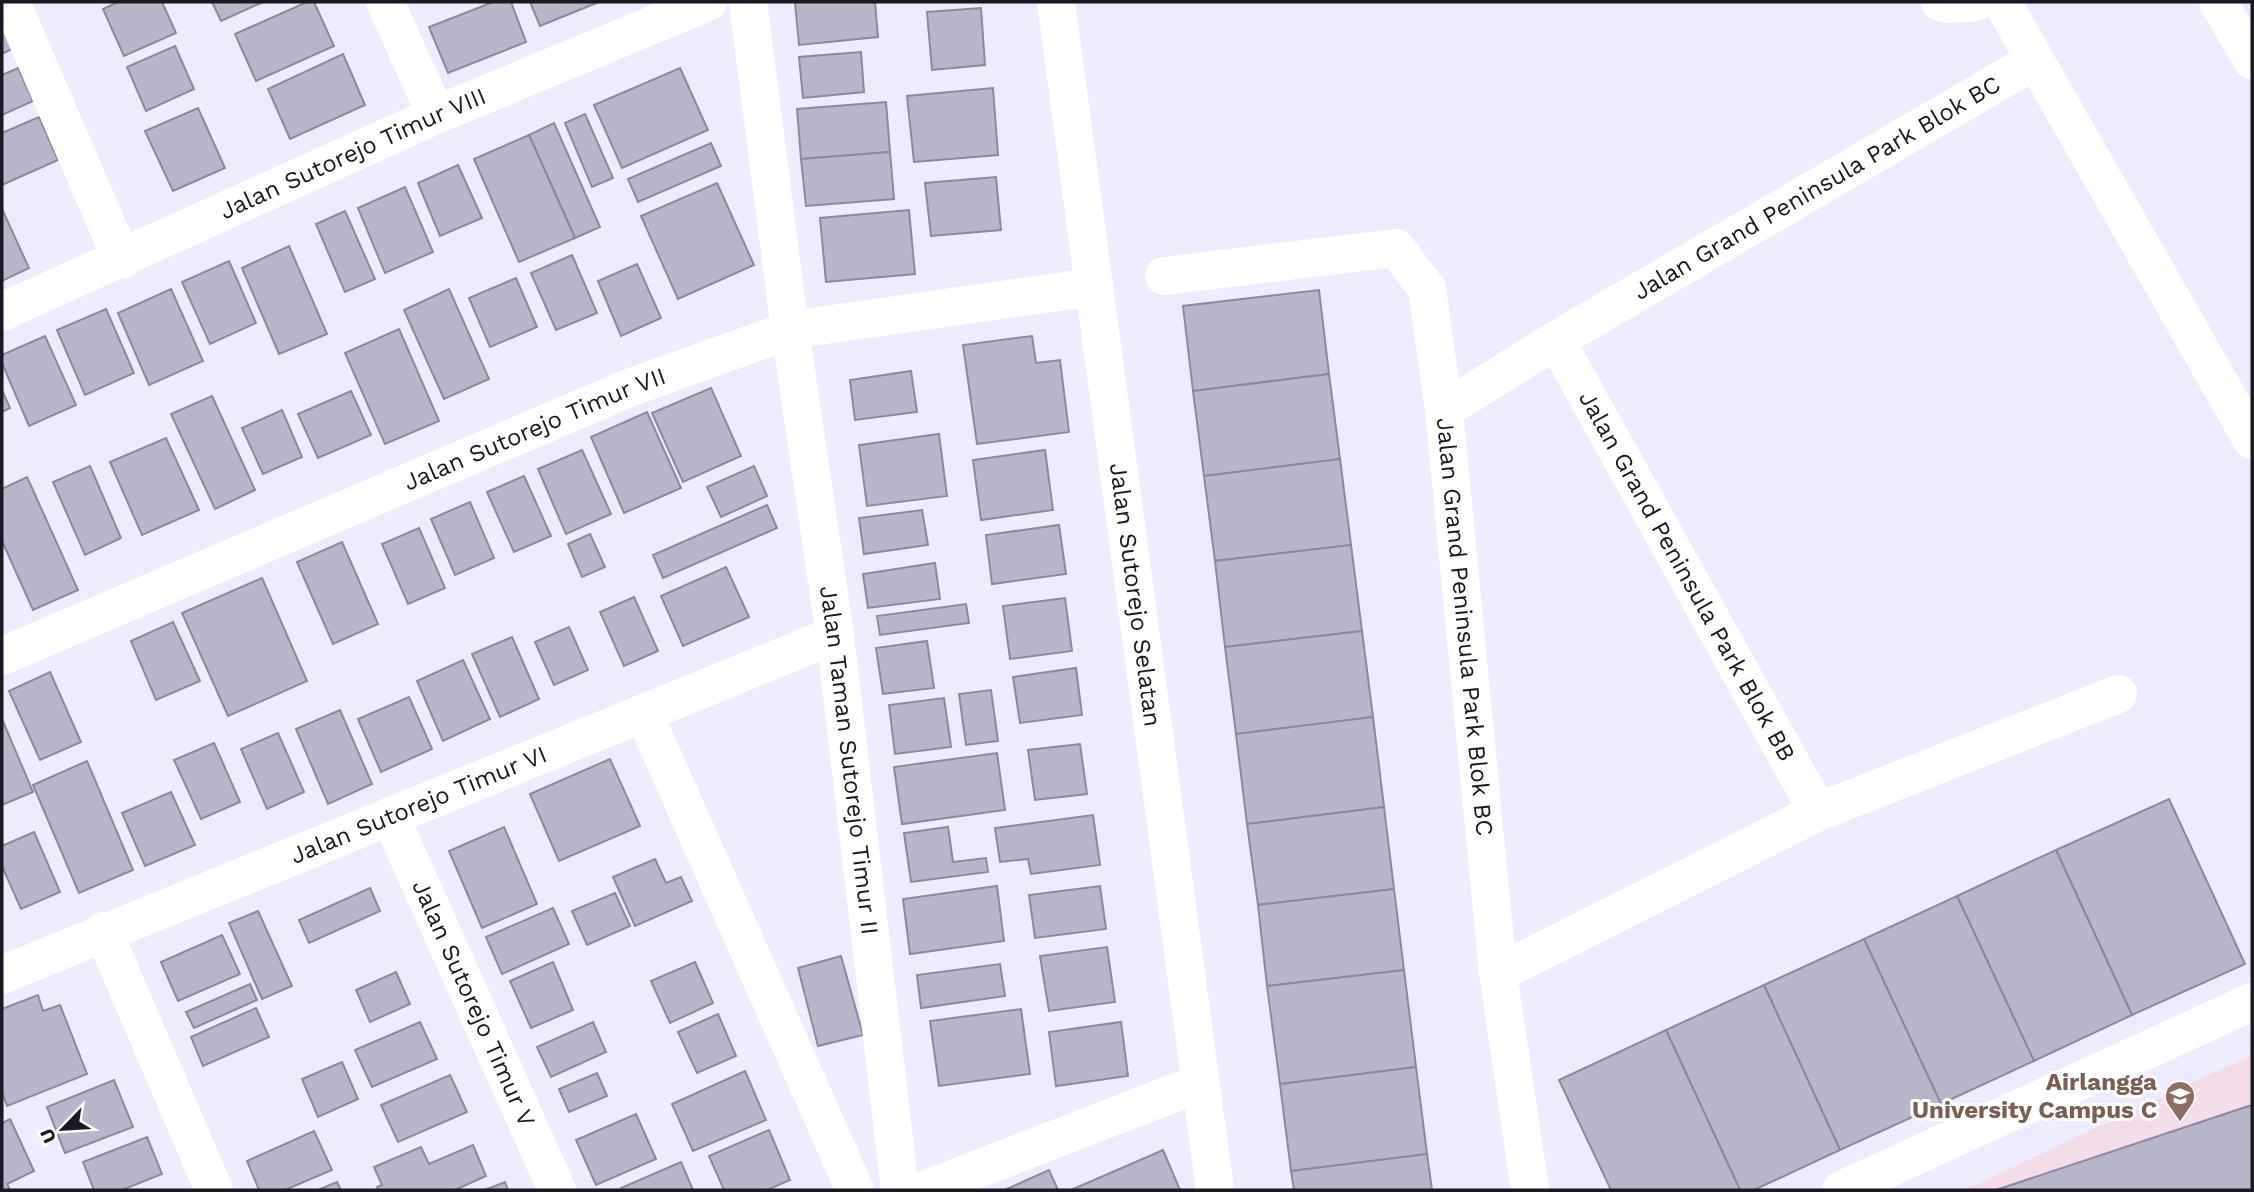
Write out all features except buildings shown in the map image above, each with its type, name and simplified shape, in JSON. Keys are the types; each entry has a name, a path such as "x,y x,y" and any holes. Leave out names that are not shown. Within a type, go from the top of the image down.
{"street":[{"path":"11,2 122,260"},
{"path":"385,2 436,115"},
{"name":"Jalan Taman Sutorejo Timur II","path":"748,2 790,330 835,635 900,1190"},
{"name":"Jalan Sutorejo Selatan","path":"1056,2 1215,1190"},
{"path":"1940,2 1976,2"},
{"path":"2002,2 2252,440"},
{"path":"2218,2 2252,60"},
{"name":"Jalan Sutorejo Timur VIII","path":"2,312 122,260 436,115 686,6"},
{"name":"Jalan Grand Peninsula Park Blok BC","path":"1530,1190 1498,973 1444,410 1556,340 2034,61"},
{"path":"1164,276 1396,248 1427,289 1444,410"},
{"name":"Jalan Sutorejo Timur VII","path":"2,656 629,388 790,330 1093,288"},
{"name":"Jalan Grand Peninsula Park Blok BB","path":"1556,340 1818,812"},
{"name":"Jalan Sutorejo Timur VI","path":"2,975 103,931 835,635"},
{"path":"1498,973 1818,812 2118,694"},
{"path":"644,714 855,1190"},
{"name":"Jalan Sutorejo Timur V","path":"390,816 557,1190"},
{"path":"103,931 214,1190"},
{"path":"1841,1190 2252,1002"},
{"path":"924,1190 1200,1083"}],"shaded area":[{"name":"Airlangga University Campus C","path":"2252,1055 2252,1190 1964,1190"}],"place":[{"name":"Airlangga University Campus C","path":"2180,1123"}]}
